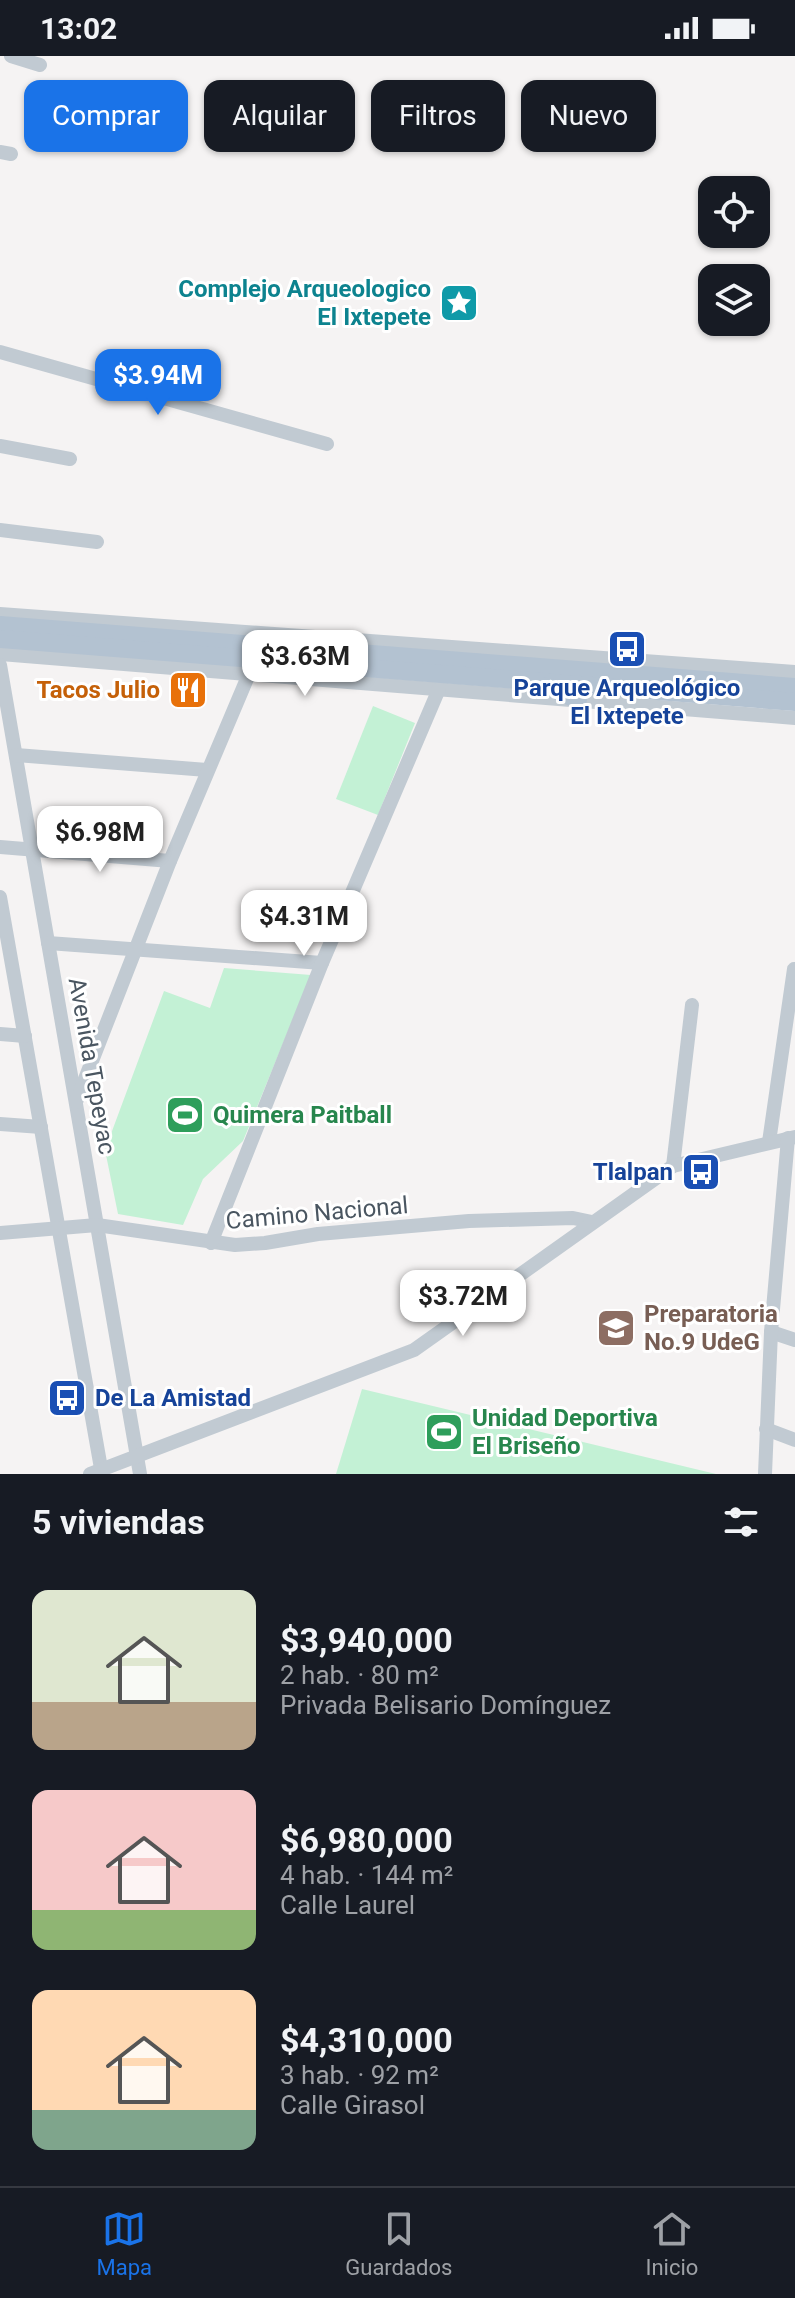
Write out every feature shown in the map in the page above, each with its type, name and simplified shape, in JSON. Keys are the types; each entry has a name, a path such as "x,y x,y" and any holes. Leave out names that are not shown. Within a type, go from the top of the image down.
{"main road":[{"path":"0,625 538,674 795,702"},
{"path":"0,639 538,674 795,687"},
{"path":"538,674 581,655"},
{"path":"538,674 578,700"}],"street":[{"path":"11,56 40,65"},
{"path":"0,352 327,444"},
{"path":"0,446 70,459"},
{"path":"0,530 97,542"},
{"path":"0,614 795,672"},
{"path":"0,654 795,718"},
{"name":"Avenida Tepeyac","path":"0,665 140,1474"},
{"path":"76,1102 170,861 249,674"},
{"path":"211,1243 322,963 439,689"},
{"path":"16,755 207,770"},
{"path":"0,847 170,861"},
{"path":"0,897 4,941 25,1036 98,1473 414,1350 673,1166 791,1137 771,1332 765,1474"},
{"path":"48,943 322,963"},
{"path":"769,1142 794,969"},
{"path":"673,1166 692,1005"},
{"path":"0,1034 25,1036"},
{"path":"0,1124 41,1127"},
{"name":"Camino Nacional","path":"0,1233 97,1225 235,1245 318,1234 469,1221 573,1218 592,1222"},
{"path":"771,1332 795,1340"},
{"path":"766,1429 795,1440"}],"green space":[{"path":"373,706 415,723 378,815 336,799"},
{"name":"Quimera Paitball","path":"224,968 311,975 243,1141 203,1179 183,1225 118,1214 105,1150 164,991 210,1008"},
{"name":"Unidad Deportiva El Briseño","path":"362,1389 716,1474 336,1474"}],"place":[{"name":"Complejo Arqueologico El Ixtepete","path":"459,303"},
{"name":"Parque Arqueológico El Ixtepete","path":"627,649"},
{"name":"Tacos Julio","path":"188,690"},
{"name":"Quimera Paitball","path":"185,1115"},
{"name":"Tlalpan","path":"701,1172"},
{"name":"Preparatoria No.9 UdeG","path":"616,1328"},
{"name":"De La Amistad","path":"67,1398"},
{"name":"Unidad Deportiva El Briseño","path":"444,1432"}]}
